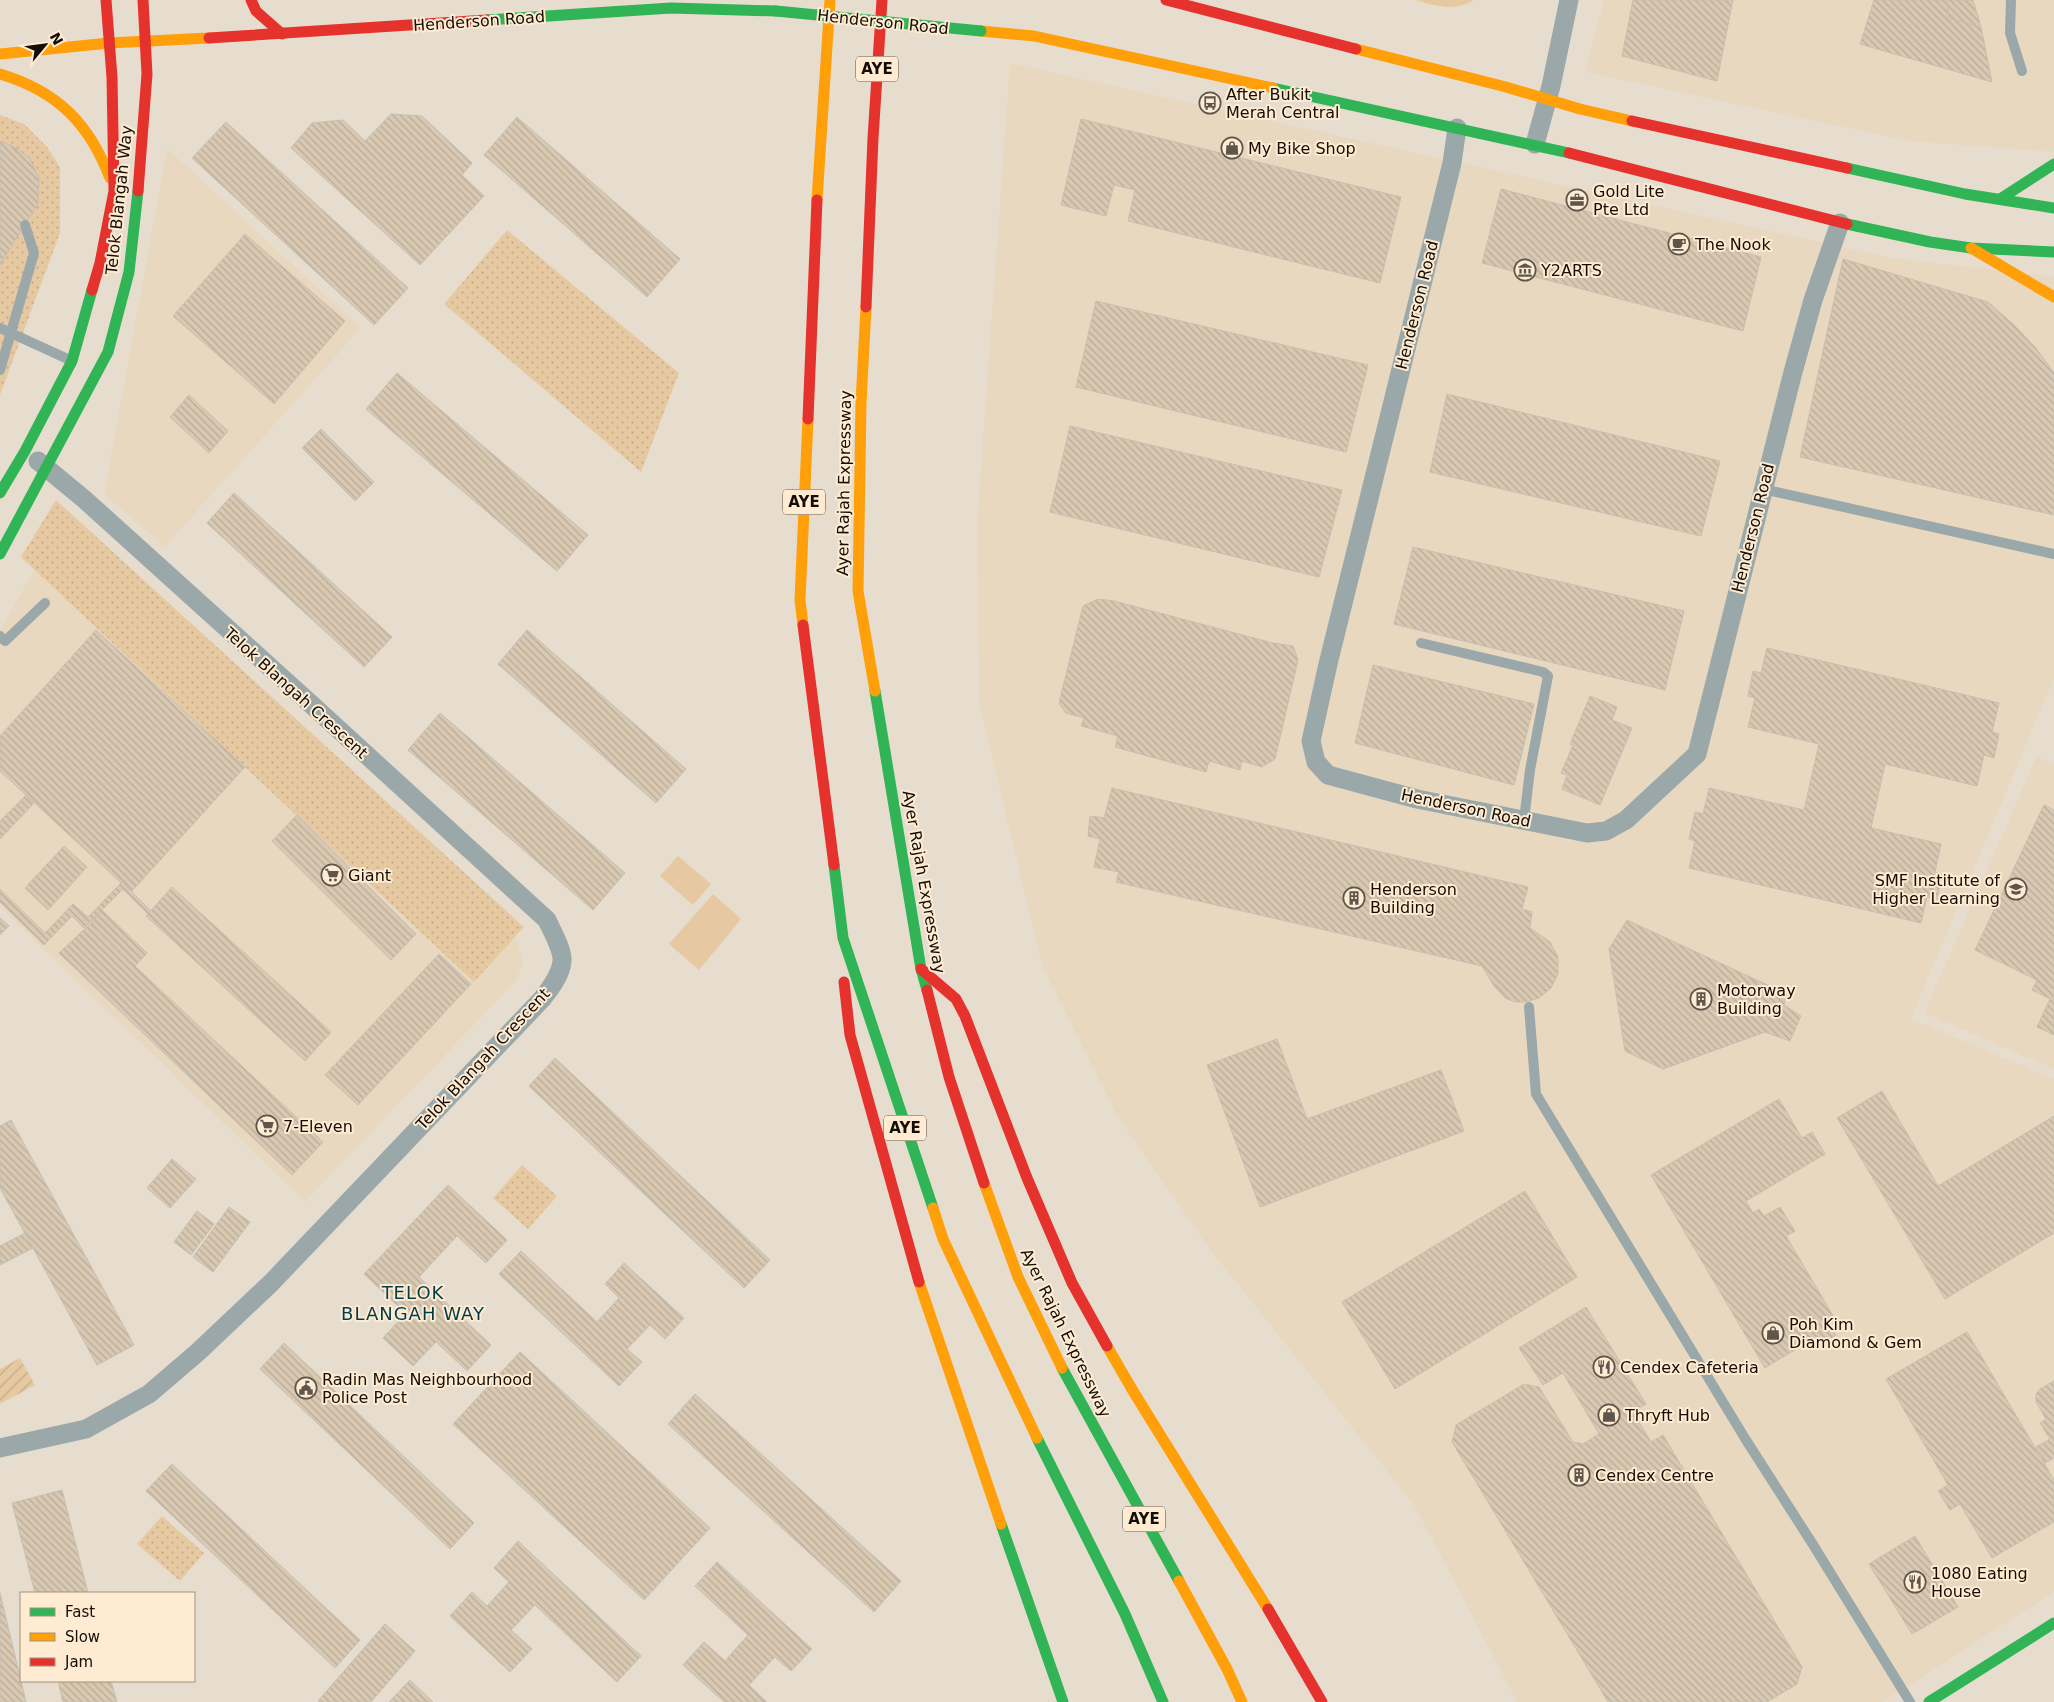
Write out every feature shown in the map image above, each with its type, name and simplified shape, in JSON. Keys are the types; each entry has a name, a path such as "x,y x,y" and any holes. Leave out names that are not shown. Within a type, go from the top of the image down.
{"main road":[{"name":"Telok Blangah Way","path":"0,493 72,361 100,263 114,191 106,0"},
{"name":"Telok Blangah Way","path":"0,554 48,468 108,352 130,272 142,157 147,74 143,0"},
{"path":"251,0 256,11 282,34"},
{"name":"AYE","path":"830,0 815,239 800,600 843,938 943,1239 1028,1420 1126,1614 1163,1702"},
{"name":"Ayer Rajah Expressway","path":"882,0 873,138 861,403 858,591 922,969 949,1078 991,1204 1018,1277 1062,1368 1227,1669 1242,1702"},
{"path":"1166,0 1506,87 1580,109 1965,194 2054,208"},
{"name":"Henderson Road","path":"0,54 109,43 282,34 675,4 1034,36 1535,144 1840,223 1930,242 1971,248 2054,252"},
{"path":"0,74 16,78 55,100 86,130 102,158 114,191"},
{"path":"2000,199 2054,164"},
{"path":"1971,248 1995,264 2039,286 2054,298"},
{"path":"843,938 841,964 850,1035 910,1255 939,1346 1063,1702"},
{"path":"922,969 956,999 965,1016 1027,1178 1072,1283 1133,1391 1281,1629 1322,1702"},
{"path":"1929,1702 2054,1623"}],"street":[{"path":"1535,144 1548,100 1568,0"},
{"name":"Henderson Road","path":"1457,128 1452,163 1328,664 1311,740 1316,762 1328,775 1416,799 1587,833 1606,831 1626,820 1697,754 1763,489 1813,300 1840,223"},
{"name":"Telok Blangah Crescent","path":"0,1448 86,1429 149,1394 198,1352 271,1283 542,1000 555,982 562,961 556,940 547,920 305,699 48,468 25,450"}],"lane":[{"path":"2011,0 2010,33 2022,71"},
{"path":"0,370 34,253 26,226"},
{"path":"0,328 72,361"},
{"path":"1763,489 2054,554"},
{"path":"0,636 5,641 45,603"},
{"path":"1421,643 1543,672 1548,676 1530,770 1524,820"},
{"path":"1529,1007 1536,1094 1746,1440 1910,1702"}],"shaded area":[{"path":"1415,0 1474,0 1459,6 1445,7"},
{"path":"1604,0 2054,0 2054,152 1909,141 1585,72"},
{"path":"1010,63 1892,258 2054,277 2054,678 1911,1019 2054,1079 2054,1592 1883,1702 1517,1702 1416,1508 1208,1247 1117,1116 1042,966 979,702 977,522"},
{"path":"0,115 24,124 47,147 60,167 60,233 0,395"},
{"path":"167,148 361,328 165,547 104,494"},
{"path":"507,230 679,373 641,472 444,304"},
{"path":"56,500 524,927 474,982 21,557"},
{"path":"60,525 516,940 524,962 515,982 305,1202 0,907 0,630"},
{"name":"SMF Institute of Higher Learning","path":"2037,756 2054,765 2054,1069 1924,1013"},
{"path":"678,856 711,884 693,905 660,876"},
{"path":"713,894 741,919 699,970 669,944"},
{"path":"522,1165 557,1196 528,1229 493,1198"},
{"path":"20,1358 35,1385 0,1404 0,1369"},
{"path":"162,1516 204,1553 180,1581 137,1544"}],"building":[{"path":"1633,0 1733,0 1717,81 1622,56"},
{"path":"1874,0 1947,0 1949,18 1981,27 1992,82 1860,44"},
{"path":"1947,0 1973,0 1981,27 1949,18"},
{"path":"391,114 422,116 472,163 462,175 484,196 420,265 291,148 312,123 343,120 365,141"},
{"path":"517,117 680,259 647,297 484,155"},
{"path":"1081,119 1401,197 1380,283 1128,221 1135,190 1114,185 1106,216 1061,205"},
{"path":"226,122 408,288 374,325 192,158"},
{"path":"0,141 29,157 39,178 38,203 0,265"},
{"path":"1501,189 1761,257 1743,331 1482,263"},
{"path":"245,234 345,321 274,404 173,316"},
{"path":"1843,259 1988,302 2036,348 2054,373 2054,515 1800,457"},
{"path":"1096,301 1368,365 1346,452 1076,387"},
{"path":"397,373 588,535 557,571 366,409"},
{"path":"1447,394 1720,461 1701,536 1430,472"},
{"path":"189,395 228,431 209,453 170,417"},
{"path":"1070,426 1342,490 1319,577 1050,512"},
{"path":"321,429 374,482 355,501 302,448"},
{"path":"234,493 392,637 364,667 207,523"},
{"path":"1413,547 1684,611 1665,690 1394,624"},
{"path":"1098,599 1114,601 1273,643 1293,646 1298,660 1275,759 1262,767 1242,761 1240,770 1209,761 1206,772 1115,747 1118,736 1081,726 1084,718 1066,713 1059,703 1083,606"},
{"path":"96,630 245,767 131,892 0,771 0,736"},
{"path":"527,630 686,769 656,803 498,664"},
{"path":"1767,648 1999,703 1992,732 1999,734 1994,758 1984,755 1977,786 1885,764 1871,828 1941,844 1935,872 1942,874 1937,900 1927,897 1921,923 1689,868 1695,841 1689,839 1695,812 1703,814 1709,788 1804,810 1819,744 1748,727 1755,698 1748,696 1753,671 1761,673"},
{"path":"1373,665 1534,704 1514,785 1355,743"},
{"path":"1590,696 1617,707 1612,720 1632,728 1600,805 1562,789 1567,775 1561,773 1573,745 1570,744"},
{"path":"440,713 625,873 593,910 408,750"},
{"name":"Henderson Building","path":"1112,788 1528,887 1522,909 1532,912 1530,928 1550,942 1558,957 1558,974 1551,988 1539,998 1526,1002 1515,1002 1505,998 1494,986 1482,966 1116,882 1119,872 1094,867 1100,839 1088,836 1090,816 1104,818"},
{"path":"26,795 34,803 0,839 0,821"},
{"path":"2044,805 2054,810 2054,1035 2037,1027 2050,999 2032,990 2037,980 1975,950"},
{"path":"297,815 416,934 391,960 272,841"},
{"path":"64,846 87,867 48,910 25,888"},
{"path":"122,882 151,911 148,914 123,889 84,928 72,916 44,945 0,902 0,889 45,933 73,904 88,917"},
{"path":"172,887 331,1032 305,1061 146,916"},
{"path":"102,910 147,953 135,966 90,924"},
{"path":"0,918 9,926 0,935"},
{"name":"Motorway Building","path":"1627,920 1787,994 1784,1005 1801,1016 1790,1041 1765,1032 1663,1069 1625,1051 1609,949"},
{"path":"90,924 323,1142 292,1175 59,953"},
{"path":"439,954 471,984 358,1105 325,1075"},
{"path":"1277,1039 1307,1119 1441,1070 1464,1131 1260,1207 1207,1065"},
{"path":"555,1058 770,1260 744,1288 529,1086"},
{"path":"1882,1091 1938,1186 2054,1116 2054,1233 1945,1299 1837,1118"},
{"path":"1779,1099 1802,1138 1812,1132 1825,1154 1746,1201 1753,1213 1759,1209 1764,1216 1780,1207 1795,1231 1786,1236 1835,1319 1828,1323 1836,1335 1810,1350 1806,1343 1765,1368 1651,1175"},
{"path":"11,1120 134,1345 97,1365 0,1188 0,1126"},
{"path":"172,1159 196,1179 170,1208 147,1188"},
{"path":"448,1185 507,1240 486,1263 457,1236 419,1277 491,1345 467,1371 364,1274"},
{"path":"1525,1191 1577,1277 1395,1389 1342,1302"},
{"path":"229,1207 250,1222 213,1272 193,1257"},
{"path":"197,1211 214,1224 191,1255 174,1242"},
{"path":"25,1233 33,1248 0,1265 0,1246"},
{"path":"521,1251 597,1322 619,1298 605,1284 624,1263 684,1318 665,1339 650,1325 627,1349 642,1362 619,1386 499,1274"},
{"name":"Cendex Centre","path":"1586,1307 1646,1404 1633,1412 1651,1442 1663,1435 1802,1667 1797,1684 1767,1702 1608,1702 1452,1442 1456,1425 1524,1384 1539,1387 1573,1442 1583,1444 1599,1434 1563,1373 1543,1385 1519,1348"},
{"path":"406,1313 436,1342 413,1366 383,1338"},
{"path":"1967,1332 2054,1480 2054,1522 1992,1558 1960,1504 1950,1510 1938,1491 1948,1485 1886,1379"},
{"path":"284,1343 474,1523 450,1549 260,1369"},
{"path":"520,1352 710,1528 644,1600 453,1424"},
{"path":"2054,1381 2054,1458 2045,1463 2036,1447 2050,1439 2040,1423 2046,1419 2036,1402 2036,1394 2040,1389"},
{"path":"695,1394 901,1581 874,1612 668,1424"},
{"path":"172,1464 360,1640 335,1668 146,1491"},
{"path":"62,1490 88,1592 35,1592 12,1503"},
{"path":"1915,1536 1958,1607 1912,1634 1869,1564"},
{"path":"518,1541 641,1656 617,1682 535,1605 511,1630 532,1649 510,1672 450,1616 472,1592 487,1606 509,1582 494,1568"},
{"path":"717,1562 812,1649 791,1671 775,1657 749,1685 767,1702 724,1702 683,1665 704,1642 725,1661 748,1635 695,1586"},
{"path":"0,1593 26,1702 0,1702"},
{"path":"385,1624 415,1651 371,1702 318,1701"},
{"path":"410,1680 433,1702 389,1702"},
{"path":"58,1682 111,1682 117,1702 63,1702"}],"traffic: fast":[{"path":"487,20 671,8 776,11"},
{"path":"776,11 981,31"},
{"path":"1273,88 1569,153"},
{"path":"2000,199 2054,164"},
{"path":"1847,168 1965,194 2054,208"},
{"path":"0,554 108,352 129,272 138,191"},
{"path":"1847,224 1930,242 1971,248 2054,252"},
{"path":"0,493 25,451 72,361 92,290"},
{"path":"875,691 921,969 927,990"},
{"path":"834,865 843,938 933,1208"},
{"path":"1062,1368 1179,1581"},
{"path":"1037,1438 1125,1614 1163,1702"},
{"path":"1001,1524 1063,1702"},
{"path":"1929,1702 2054,1623"}],"traffic: slow":[{"path":"817,200 830,0"},
{"path":"981,31 1034,36 1273,88"},
{"path":"0,54 109,43 209,38"},
{"path":"1356,49 1506,87 1580,109 1632,121"},
{"path":"0,74 38,90 68,112 81,125 92,141 102,158 110,178"},
{"path":"1971,248 2054,297"},
{"path":"866,307 861,403 858,591 875,691"},
{"path":"803,625 800,600 808,419"},
{"path":"984,1183 1018,1277 1062,1368"},
{"path":"933,1208 943,1239 1037,1438"},
{"path":"919,1282 1001,1524"},
{"path":"1107,1346 1268,1609"},
{"path":"1179,1581 1227,1669 1242,1702"}],"traffic: jam":[{"path":"92,290 100,263 114,191 112,77 106,0"},
{"path":"138,191 147,74 143,0"},
{"path":"251,0 256,11 282,34"},
{"path":"866,307 873,138 882,0"},
{"path":"1166,0 1356,49"},
{"path":"209,38 487,20"},
{"path":"1632,121 1847,168"},
{"path":"1569,153 1847,224"},
{"path":"808,419 817,200"},
{"path":"803,625 834,865"},
{"path":"921,969 956,999 965,1016 1027,1178 1072,1283 1107,1346"},
{"path":"844,982 850,1035 919,1282"},
{"path":"927,990 949,1077 984,1183"},
{"path":"1268,1609 1322,1702"}],"place":[{"name":"After Bukit Merah Central","path":"1210,103"},
{"name":"My Bike Shop","path":"1232,148"},
{"name":"Gold Lite Pte Ltd","path":"1577,200"},
{"name":"The Nook","path":"1679,244"},
{"name":"Y2ARTS","path":"1525,270"},
{"name":"Giant","path":"332,875"},
{"name":"SMF Institute of Higher Learning","path":"2016,889"},
{"name":"Henderson Building","path":"1354,898"},
{"name":"Motorway Building","path":"1701,999"},
{"name":"7-Eleven","path":"267,1126"},
{"name":"Poh Kim Diamond & Gem","path":"1773,1333"},
{"name":"Cendex Cafeteria","path":"1604,1367"},
{"name":"Radin Mas Neighbourhood Police Post","path":"306,1388"},
{"name":"Thryft Hub","path":"1609,1415"},
{"name":"Cendex Centre","path":"1579,1475"},
{"name":"1080 Eating House","path":"1915,1582"}],"district":[{"name":"TELOK BLANGAH WAY","path":"413,1302"}]}
